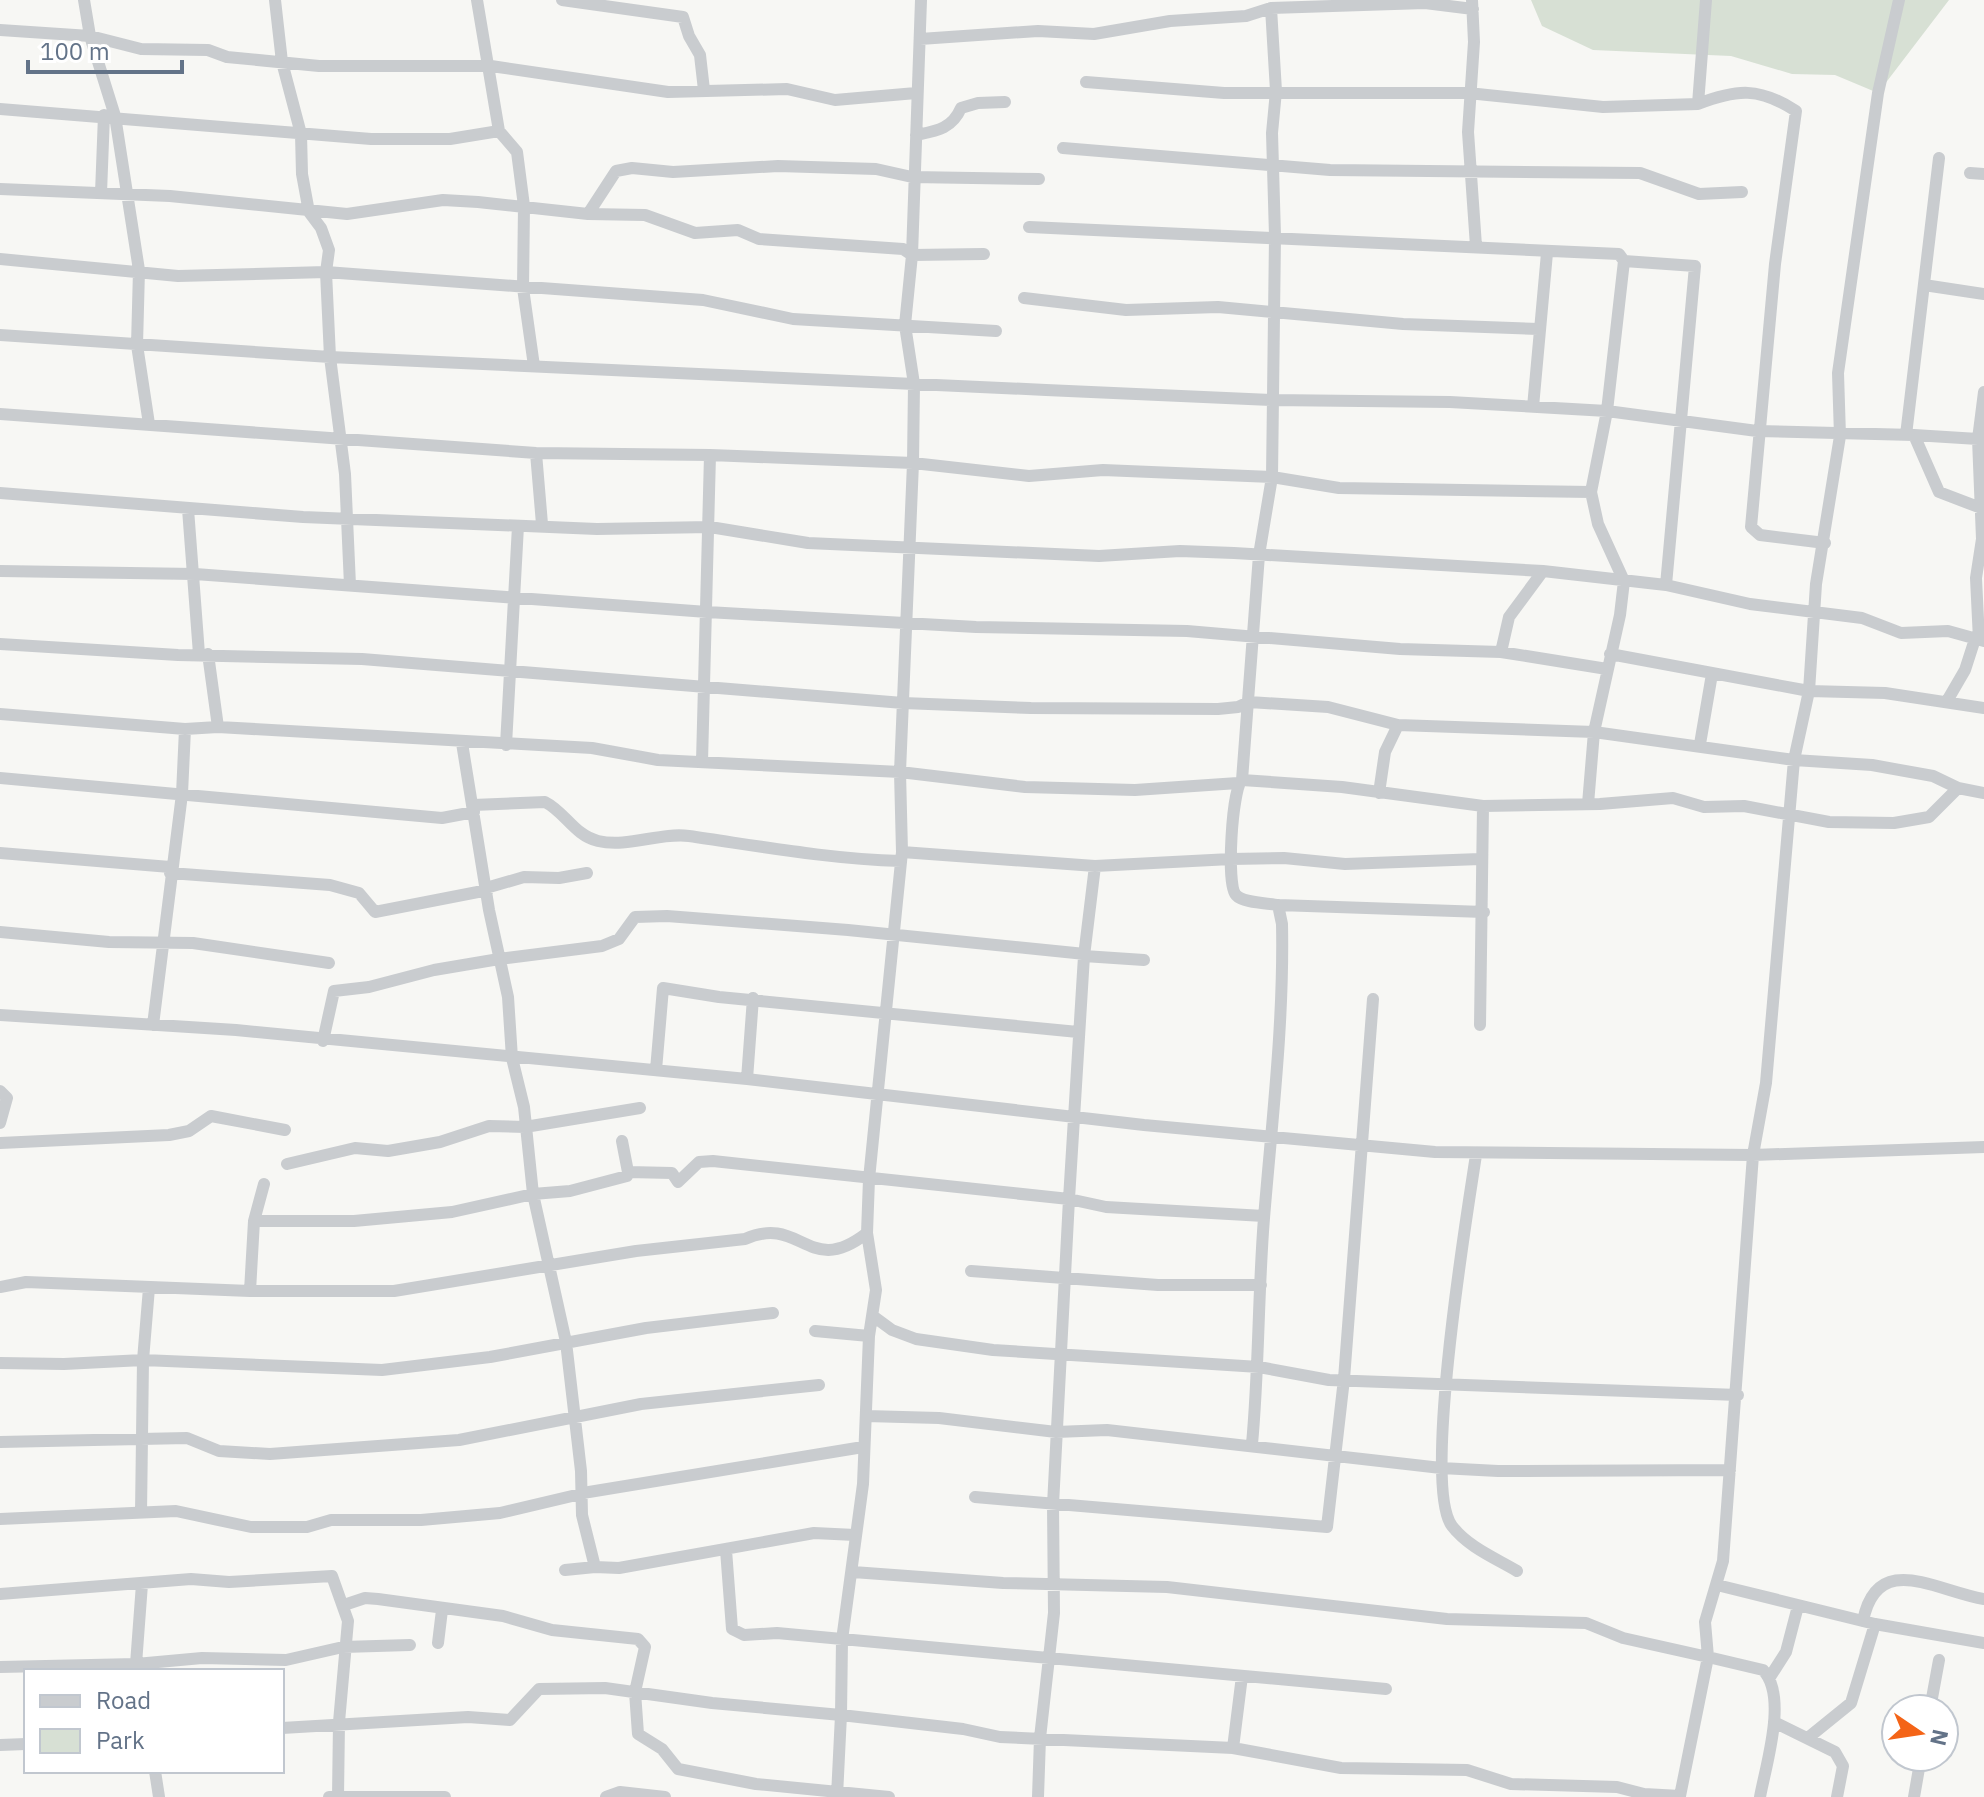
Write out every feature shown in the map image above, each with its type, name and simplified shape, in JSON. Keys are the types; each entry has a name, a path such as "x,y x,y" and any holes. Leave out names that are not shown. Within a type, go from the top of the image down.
{"street":[{"path":"84,0 139,270 137,345 149,424"},
{"path":"275,0 282,62 301,134 302,174 309,212 326,239 329,261 326,272 330,357 348,518 350,585"},
{"path":"477,0 491,66 499,131 517,152 524,206 523,288 534,366"},
{"path":"562,0 683,17 700,55 704,90"},
{"path":"837,1794 842,1640 863,1484 869,1336 876,1290 867,1233 869,1179 901,856 900,772 914,384 905,325 912,255 912,177 921,0"},
{"path":"1698,104 1706,0"},
{"path":"284,1728 339,1722 468,1717 510,1720 539,1689 605,1688 712,1703 963,1729 1000,1737 1233,1748 1341,1768 1467,1770 1511,1784 1617,1787 1654,1796 1680,1796 1708,1657 1705,1622 1717,1585 1730,1470 1738,1395 1753,1155 1766,1083 1794,760 1809,691 1815,613 1840,436 1839,360 1878,93 1899,0"},
{"path":"920,39 1038,31 1094,34 1170,21 1246,16 1271,8 1472,4 1474,42 1468,93 1476,246"},
{"path":"1271,8 1276,91 1272,477 1259,555 1249,702 1231,859 1233,891 1238,897 1278,905 1484,912"},
{"path":"0,30 90,36 141,49 208,50 227,57 346,68 491,66 668,92 787,89 835,100 916,93"},
{"path":"1086,82 1224,93 1468,93 1603,107 1698,104 1733,90 1779,100 1796,111 1757,431 1751,527 1760,535 1825,543"},
{"path":"916,135 955,121 961,108 978,103 1005,102"},
{"path":"0,109 301,134 450,139 499,131"},
{"path":"101,193 110,116"},
{"path":"1063,148 1273,167 1640,173 1699,194 1742,192"},
{"path":"1939,158 1910,435 1939,492 1981,508"},
{"path":"588,214 616,171 632,168 673,172 778,166 876,169 912,177 1039,179"},
{"path":"1970,173 1984,174"},
{"path":"0,189 170,196 309,212 361,212 443,200 588,214 645,215 695,233 738,230 759,239 903,249 912,255 984,254"},
{"path":"1029,227 1619,254 1624,261 1607,411 1591,492 1598,524 1624,581 1594,732 1588,804"},
{"path":"1533,407 1547,253"},
{"path":"0,259 178,276 326,272 703,300 793,319 996,331"},
{"path":"1624,261 1695,266 1666,585"},
{"path":"1924,285 1984,294"},
{"path":"1024,298 1126,310 1218,307 1274,315 1403,324 1538,329"},
{"path":"0,335 330,357 914,384 1271,400 1450,402 1607,411 1757,431 1981,439"},
{"path":"1947,701 1979,640 1976,578 1982,539 1984,392"},
{"path":"0,414 536,453 710,455 913,463 1029,476 1103,470 1272,477 1339,488 1591,492"},
{"path":"536,453 542,524"},
{"path":"702,762 710,455"},
{"path":"0,493 94,498 188,509 348,518 518,526 542,524 597,529 710,527 808,543 1099,556 1180,551 1543,571 1666,585 1750,604 1862,618 1901,633 1948,631 1979,640"},
{"path":"188,509 203,654 218,727"},
{"path":"506,745 518,526"},
{"path":"0,571 195,574 707,612 906,623 1252,635 1400,649 1501,652 1607,669"},
{"path":"1501,652 1509,617 1543,571"},
{"path":"0,644 362,659 903,703 1031,708 1218,709 1238,707 1249,702 1328,707 1398,725 1594,732 1700,744 1794,760 1872,765 1933,776 1958,788 1984,793"},
{"path":"1610,654 1809,691 1885,693 1984,708"},
{"path":"1700,744 1712,674"},
{"path":"0,714 185,729 218,727 592,748 658,760 900,772 1025,787 1196,789 1213,783 1240,781 1483,806 1588,804 1673,798 1704,807 1744,806 1829,822 1894,823 1929,817 1955,795 1958,788"},
{"path":"1379,793 1385,752 1398,725"},
{"path":"153,1025 170,870 182,794 185,729"},
{"path":"462,743 508,997 512,1058 524,1107 533,1194 566,1342 572,1416 581,1471 580,1494 595,1567"},
{"path":"0,778 442,818 474,808 545,802 555,807 572,826 599,842 686,836 854,859 901,856 1095,866 1284,858 1345,864 1480,859"},
{"path":"1480,1025 1484,912 1480,859 1483,806"},
{"path":"0,853 330,885 359,893 375,912 487,889 524,877 559,878 587,873"},
{"path":"1038,1797 1040,1738 1049,1658 1059,1355 1076,1115 1078,1032 1095,866"},
{"path":"1252,1444 1259,1367 1264,1216 1274,1137 1282,944 1278,905"},
{"path":"323,1041 334,991 369,987 434,970 499,959 602,946 619,939 635,917 893,935 1144,960"},
{"path":"0,932 109,942 193,943 329,963"},
{"path":"656,1070 663,988 1078,1032"},
{"path":"747,1079 753,998"},
{"path":"975,1497 1207,1514 1323,1530 1330,1519 1344,1379 1373,999"},
{"path":"0,1015 236,1030 323,1041 747,1079 1274,1137 1476,1155 1753,1155 1984,1147"},
{"path":"0,1091 7,1098 0,1123"},
{"path":"287,1164 355,1148 388,1151 440,1142 489,1126 525,1127 640,1108"},
{"path":"0,1143 169,1135 189,1131 211,1116 285,1130"},
{"path":"254,1221 354,1221 452,1212 533,1194 570,1191 627,1176 622,1141"},
{"path":"1476,1155 1448,1386 1441,1468 1444,1503 1450,1524 1472,1546 1517,1571"},
{"path":"628,1172 672,1173 678,1182 699,1162 713,1161 1069,1199 1106,1207 1264,1216"},
{"path":"250,1291 254,1221 264,1184"},
{"path":"0,1287 26,1282 250,1291 394,1291 783,1232 824,1251 837,1251 867,1233"},
{"path":"971,1271 1158,1285 1261,1285"},
{"path":"141,1513 143,1360 149,1288"},
{"path":"0,1363 143,1360 382,1370 490,1357 659,1326 773,1313"},
{"path":"873,1316 892,1330 916,1339 1059,1355 1259,1367 1308,1377 1448,1386 1738,1395"},
{"path":"815,1331 869,1336"},
{"path":"0,1442 187,1438 219,1451 270,1454 459,1440 572,1416 675,1399 735,1396 819,1385"},
{"path":"866,1416 939,1418 1056,1432 1107,1430 1252,1444 1336,1458 1441,1468 1498,1471 1730,1470"},
{"path":"0,1519 176,1511 251,1527 307,1527 331,1520 421,1520 500,1513 580,1494 863,1447"},
{"path":"565,1570 619,1568 814,1533 855,1535"},
{"path":"726,1550 732,1629 744,1635 777,1633 1386,1689"},
{"path":"853,1572 1003,1583 1053,1581 1167,1587 1447,1619 1586,1623 1623,1638 1763,1670 1770,1677 1775,1691 1774,1722 1760,1797"},
{"path":"0,1594 332,1576 348,1621 343,1647 338,1796"},
{"path":"1809,1737 1851,1703 1869,1622 1867,1598 1878,1585 1903,1579 1984,1599"},
{"path":"136,1664 142,1584"},
{"path":"1717,1585 1869,1622 1984,1643"},
{"path":"344,1605 365,1598 503,1616 552,1630 638,1639 645,1647 635,1692 638,1734 662,1749 678,1769 756,1784 889,1797"},
{"path":"1770,1677 1786,1652 1798,1606"},
{"path":"438,1643 442,1610"},
{"path":"0,1667 136,1664 202,1658 286,1660 343,1647 410,1645"},
{"path":"1933,1693 1939,1660"},
{"path":"1233,1748 1242,1676"},
{"path":"1774,1722 1835,1752 1843,1766 1837,1797"},
{"path":"0,1745 24,1744"},
{"path":"155,1773 159,1797"},
{"path":"1914,1797 1918,1773"},
{"path":"606,1797 620,1792 665,1797"},
{"path":"329,1797 445,1797"}],"green space":[{"path":"1531,0 1949,0 1878,93 1835,75 1792,74 1731,56 1593,50 1542,26"}]}
